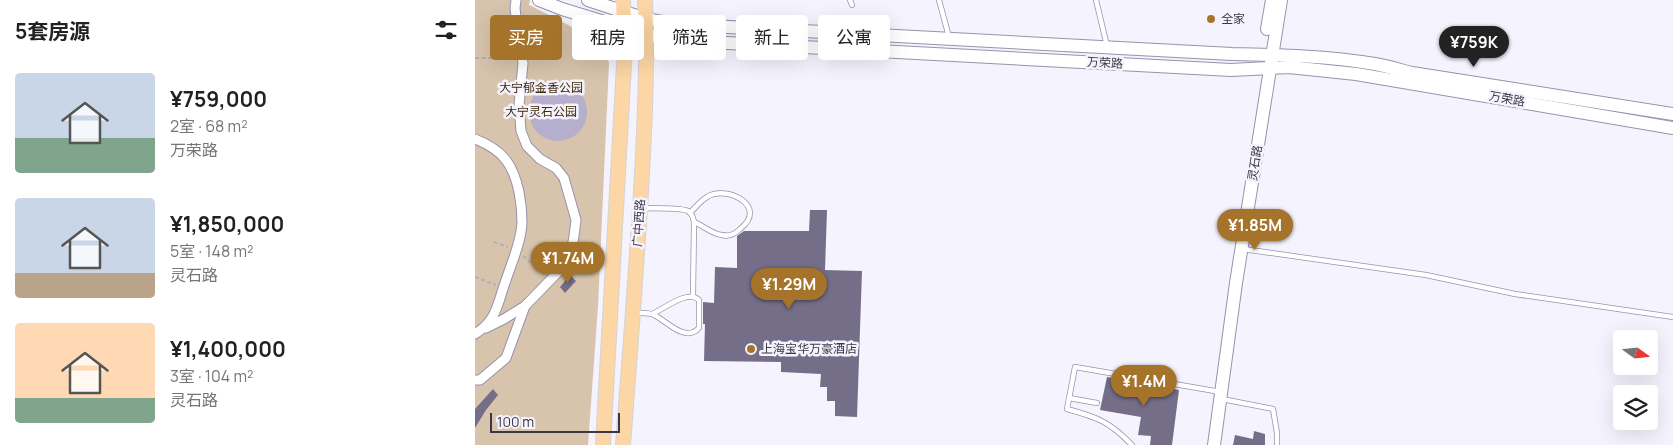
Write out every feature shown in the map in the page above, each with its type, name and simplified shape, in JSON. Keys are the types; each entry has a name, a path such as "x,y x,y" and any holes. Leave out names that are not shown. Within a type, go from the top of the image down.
{"main road":[{"name":"万荣路","path":"539,0 582,15"},
{"name":"万荣路","path":"588,0 623,6 646,18 673,24 1324,58 1374,64 1412,72 1673,114"},
{"name":"广中西路","path":"623,445 646,113 647,36 645,0"},
{"name":"灵石路","path":"1214,445 1218,395 1267,54 1271,0"},
{"name":"灵石路","path":"1267,54 1281,0"},
{"name":"万荣路","path":"644,35 673,40 703,42 1231,70 1289,67 1323,70 1388,78 1673,128"},
{"name":"广中西路","path":"603,445 625,60"},
{"name":"灵石路","path":"1207,445 1218,395 1241,249 1265,68"}],"street":[{"path":"516,15 517,0"},
{"path":"475,334 505,319 525,306 561,270 571,253 576,220 564,178 556,168 540,159 527,146 521,131 519,105 522,60"},
{"path":"475,139 489,145 503,156 512,169 517,184 522,224 516,250 495,313 485,328"},
{"path":"475,380 480,380 506,358 525,306"}],"lane":[{"path":"939,0 949,39"},
{"path":"1096,0 1108,47"},
{"path":"690,213 706,197 715,193 739,197 748,204 751,212 748,222 743,228 728,236 713,233 694,222"},
{"path":"640,208 680,210 693,215 693,296"},
{"path":"1241,249 1426,275 1515,294 1673,317"},
{"path":"633,313 652,314 687,334 695,332 699,328 699,300 697,297 681,299 652,314"},
{"path":"1133,445 1107,423 1089,415 1067,409 1075,367 1218,395 1273,409 1277,445"},
{"path":"1069,398 1097,403"}],"path":[{"path":"475,58 490,58"},
{"path":"493,242 516,250 551,280"},
{"path":"475,277 503,287"}],"green space":[{"name":"大宁灵石公园","path":"475,0 530,0 529,5 549,15 490,15 490,60 562,60 562,22 572,27 572,60 608,60 609,63 598,306 588,445 475,445"}],"shaded area":[{"path":"558,83 574,88 582,96 587,112 582,128 574,136 558,141 542,136 534,128 529,112 534,96 542,88"}],"building":[{"path":"810,210 827,210 825,270 862,271 857,417 835,416 835,401 827,401 827,387 820,387 821,374 781,372 781,362 704,361 705,324 703,324 703,302 714,303 715,267 737,268 737,236 744,231 809,231"},
{"path":"570,275 576,281 565,293 560,287"},
{"path":"1107,377 1179,390 1172,445 1150,445 1151,436 1138,435 1141,417 1100,410"},
{"path":"493,389 498,395 475,428 475,409"},
{"path":"1254,431 1265,434 1265,445 1233,445 1235,435 1253,439"}],"place":[{"name":"全家","path":"1211,19"},
{"name":"上海宝华万豪酒店","path":"751,349"}],"park label":[{"name":"大宁郁金香公园","path":"541,88"}]}
